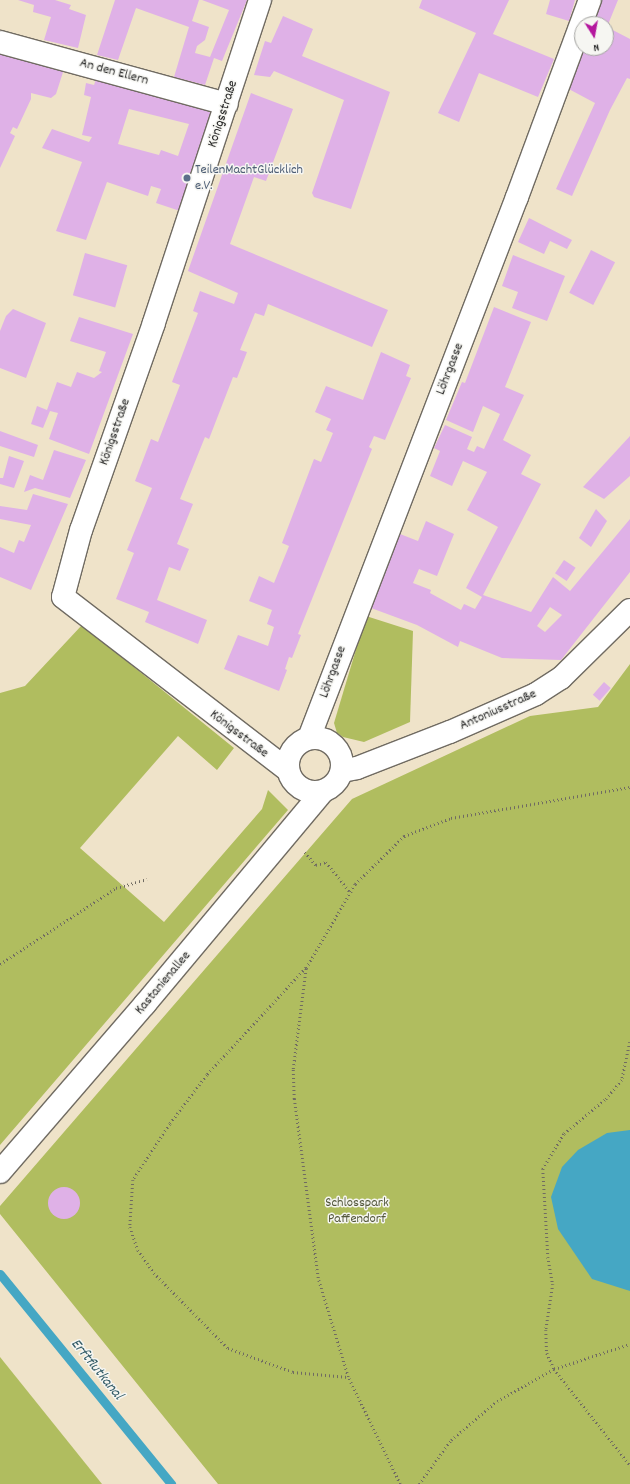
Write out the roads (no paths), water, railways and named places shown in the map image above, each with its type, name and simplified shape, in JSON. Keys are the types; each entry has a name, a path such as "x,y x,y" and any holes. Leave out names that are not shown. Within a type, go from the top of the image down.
{"street":[{"name":"Königsstraße","path":"260,0 227,104 81,530 63,597 288,770"},
{"name":"Löhrgasse","path":"308,738 517,197 590,0"},
{"name":"An den Ellern","path":"0,42 227,104"},
{"name":"Antoniusstraße","path":"342,771 357,768 450,732 536,694 561,678 630,610"},
{"path":"308,738 326,740 334,745 342,762 342,771 334,784 322,792 304,790 290,778 288,770 290,753 301,741 308,738"},
{"name":"Kastanienallee","path":"0,1172 290,833 322,792"}],"water":[{"path":"630,1130 630,1291 592,1279 558,1229 551,1197 562,1167 578,1150 607,1133"}],"waterway":[{"name":"Erftflutkanal","path":"0,1274 171,1484"}],"place":[{"name":"TeilenMachtGlücklich e.V.","path":"187,178"}],"park label":[{"name":"Schlosspark Paffendorf","path":"357,1212"}]}
